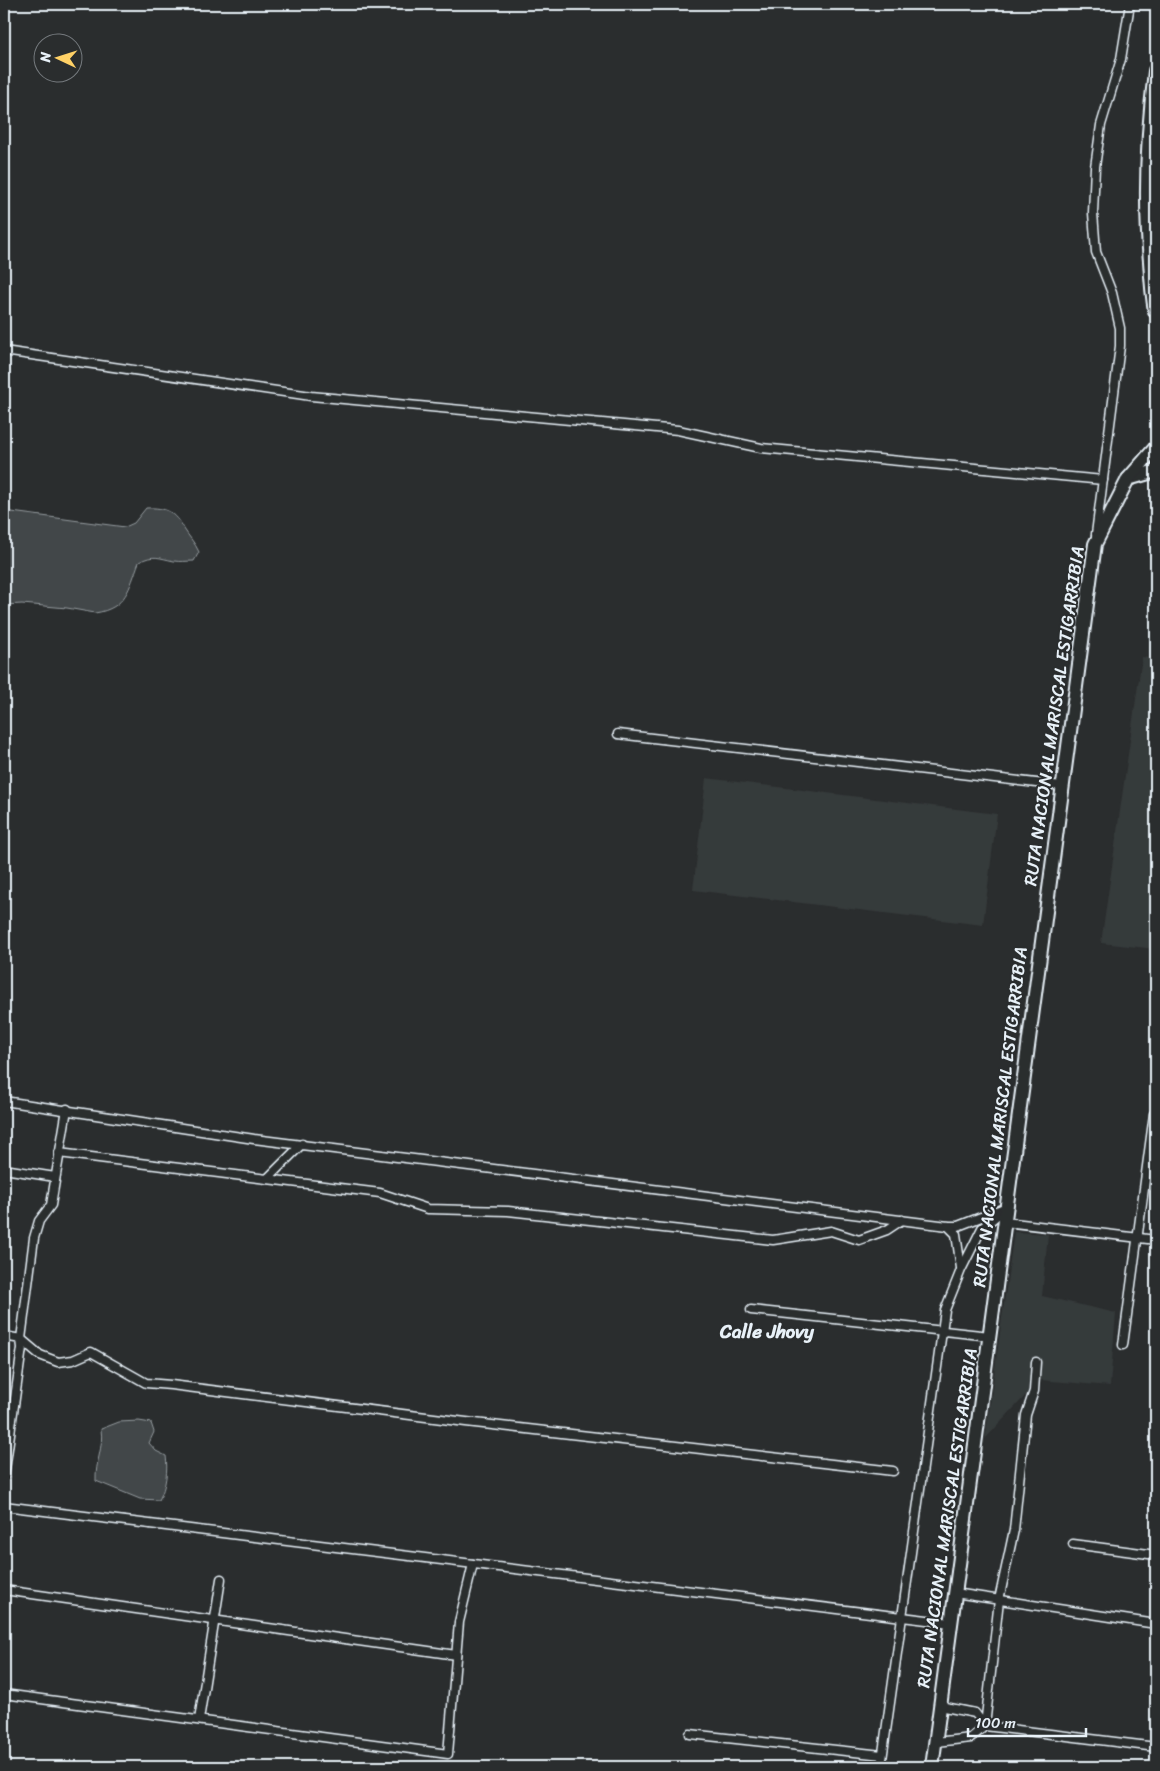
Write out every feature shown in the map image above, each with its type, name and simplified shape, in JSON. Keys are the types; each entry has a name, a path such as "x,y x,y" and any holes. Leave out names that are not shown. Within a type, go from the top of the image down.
{"highway":[{"path":"1156,71 1149,125 1147,184 1149,239 1156,310"}],"main road":[{"name":"RUTA NACIONAL MARISCAL ESTIGARRIBIA","path":"932,1767 1095,544 1128,479 1156,447"},
{"path":"1128,479 1156,471"}],"street":[{"path":"1095,544 1120,346 1120,328 1112,293 1096,252 1093,213 1095,167 1101,125 1121,59 1130,4"},
{"path":"4,351 311,396 678,430 761,448 1103,480"},
{"path":"618,734 1062,786"},
{"path":"4,1101 67,1109 254,1139 948,1226 958,1226 1007,1207"},
{"path":"4,1477 22,1348 21,1339 34,1238 39,1222 51,1205 67,1109"},
{"path":"1122,1345 1154,1114"},
{"path":"267,1180 302,1144"},
{"path":"59,1153 380,1193 428,1209 508,1211 773,1240 831,1231 859,1240 887,1230 902,1220"},
{"path":"4,1169 55,1178"},
{"path":"881,1767 941,1332 946,1310 961,1270 982,1228 1007,1207"},
{"path":"1005,1222 1156,1240"},
{"path":"948,1226 956,1234 961,1270"},
{"path":"752,1310 990,1336"},
{"path":"4,1336 21,1339 40,1355 58,1362 73,1360 91,1352 146,1384 171,1384 466,1422 892,1471"},
{"path":"936,1742 971,1738 986,1726 999,1600 1014,1530 1026,1415 1034,1391 1036,1362"},
{"path":"4,1506 951,1623"},
{"path":"1073,1544 1156,1555"},
{"path":"4,1694 448,1754 459,1622 473,1564"},
{"path":"198,1720 221,1579"},
{"path":"4,1590 456,1655"},
{"path":"956,1593 1156,1624"},
{"path":"940,1706 975,1713 986,1726 1156,1747"},
{"path":"690,1734 882,1756"}],"shaded area":[{"path":"146,508 159,508 170,512 178,518 199,552 194,561 176,561 152,557 139,562 129,588 120,602 114,607 95,613 67,608 22,604 4,605 4,511 125,527 134,523"},
{"path":"1142,657 1156,659 1156,949 1101,943"},
{"path":"706,778 997,814 983,925 693,890"},
{"path":"1014,1232 1048,1234 1042,1296 1116,1313 1110,1386 1040,1380 985,1439"},
{"path":"139,1421 151,1423 154,1432 149,1443 156,1451 166,1456 166,1478 159,1500 140,1499 96,1481 102,1436 101,1429 119,1422"}],"district":[{"name":"Calle Jhovy","path":"767,1331"}]}
